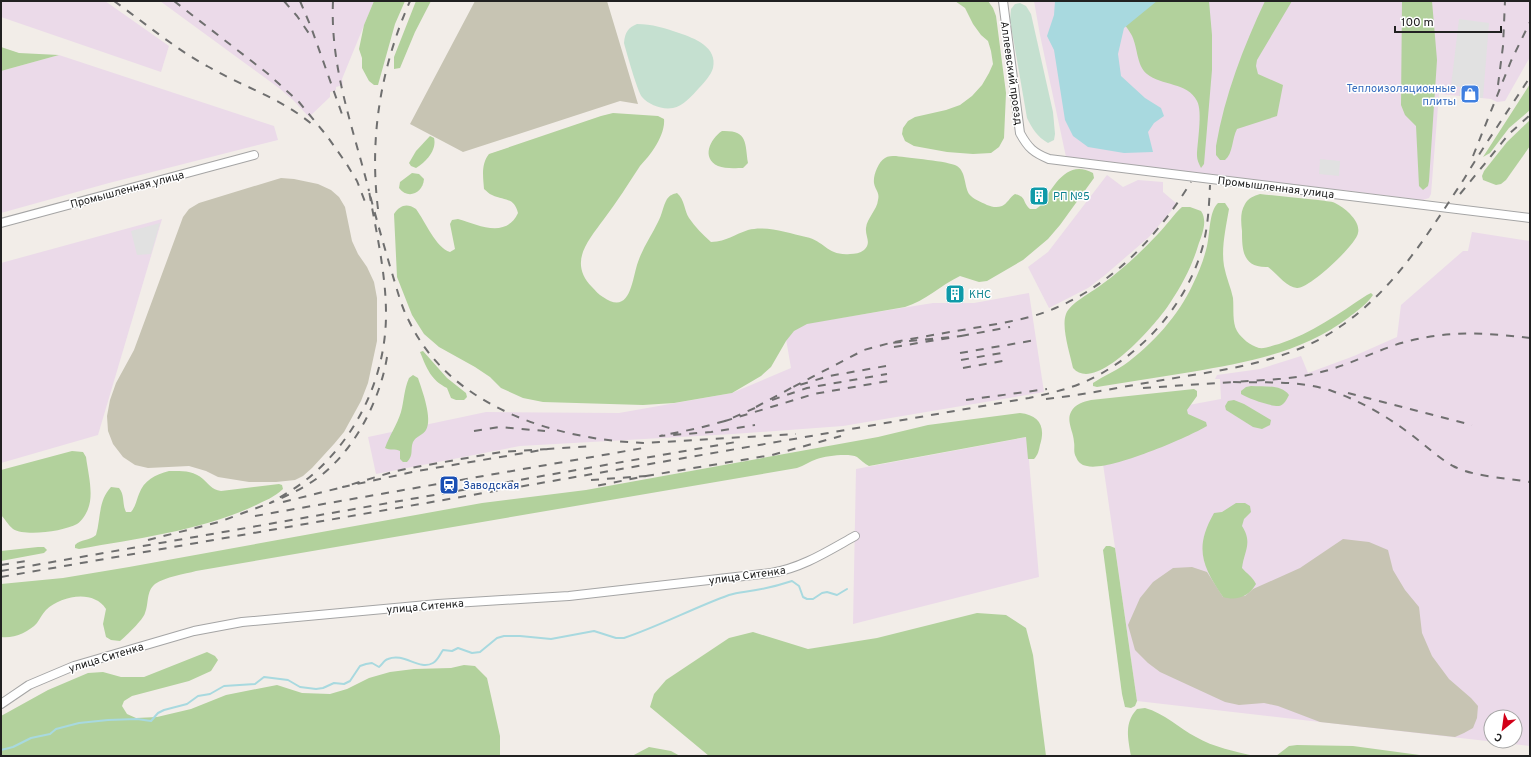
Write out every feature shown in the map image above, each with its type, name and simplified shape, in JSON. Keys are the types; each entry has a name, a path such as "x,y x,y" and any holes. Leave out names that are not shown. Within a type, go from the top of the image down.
{"street":[{"name":"Аллеевский проезд","path":"1003,1 1020,133 1026,144"},
{"name":"Промышленная улица","path":"1026,144 1037,154 1049,159 1530,218"},
{"name":"Промышленная улица","path":"1,223 254,155"},
{"name":"улица Ситенка","path":"1,704 29,685 74,666 176,636 221,625 438,604 569,596 771,573 783,571 806,563 855,536"}],"shaded area":[{"path":"1,1 105,1 169,46 161,72 1,17"},
{"path":"160,1 374,1 342,79 343,85 336,87 336,90 330,92 330,97 309,117 279,88"},
{"path":"475,1 607,1 638,104 620,101 463,152 410,124"},
{"path":"1034,1 1530,1 1530,57 1505,101 1497,102 1491,99 1439,94 1431,194 1429,198 1423,200 1066,157"},
{"path":"1459,19 1489,23 1483,98 1459,96 1460,87 1451,86"},
{"path":"59,55 274,126 278,140 109,183 1,213 1,71"},
{"path":"1320,159 1340,161 1339,176 1319,174"},
{"path":"1107,175 1123,187 1138,180 1163,182 1163,192 1177,204 1149,237 1105,275 1088,288 1049,308 1028,267 1048,252"},
{"path":"281,178 318,184 331,190 339,197 345,207 352,241 374,282 377,298 377,341 368,383 361,401 344,432 334,444 312,468 303,476 295,480 249,482 218,477 206,471 189,466 148,468 135,465 123,457 113,444 108,431 107,416 110,400 116,383 134,350 183,217 189,209 199,203"},
{"path":"162,219 98,435 1,463 1,263"},
{"path":"160,223 151,254 137,255 131,231"},
{"path":"1472,232 1530,241 1530,746 1523,745 1523,709 1483,709 1483,741 1137,701 1097,422 1221,399 1220,379 1215,379 1217,375 1260,369 1301,356 1308,373 1354,356 1397,337 1401,305 1463,251 1468,251"},
{"path":"1029,293 1044,392 843,426 520,446 376,474 368,437 486,412 619,413 732,393 791,368 784,327 933,303 974,303"},
{"path":"1027,437 1039,577 853,624 856,469"},
{"path":"1343,539 1369,542 1388,550 1393,570 1405,590 1419,607 1422,633 1432,656 1449,679 1478,706 1477,718 1473,728 1455,737 1320,722 1278,706 1264,703 1239,705 1225,702 1160,672 1135,650 1128,625 1140,598 1153,582 1173,568 1192,567 1207,572 1223,597 1245,596 1253,589 1300,568"}],"green space":[{"path":"374,1 405,1 395,24 378,85 374,85 369,81 362,68 362,58 359,49 364,25"},
{"path":"416,1 431,1 415,32 400,68 394,69 394,57"},
{"path":"955,1 988,1 996,16 1006,93 1004,138 999,147 991,153 973,154 947,152 914,146 905,141 902,134 903,128 908,121 915,117 946,110 960,105 972,96 982,85 993,64 988,41 981,35 973,24 965,8"},
{"path":"1104,1 1209,1 1212,35 1212,70 1204,164 1201,168 1197,156 1200,112 1197,101 1187,90 1159,81 1143,70 1131,34 1122,21"},
{"path":"1265,1 1292,1 1257,60 1256,66 1258,74 1283,85 1277,116 1237,129 1230,154 1225,160 1220,160 1216,155 1216,146 1224,108 1242,54"},
{"path":"1402,1 1432,1 1437,60 1429,181 1428,186 1423,190 1419,186 1416,126 1405,115 1401,105"},
{"path":"1020,3 1026,6 1031,14 1053,112 1055,134 1054,140 1048,143 1038,135 1027,118 1010,20 1011,9 1015,4"},
{"path":"637,24 674,31 704,44 712,54 714,61 712,71 709,76 684,103 677,107 660,108 648,102 640,94 624,43 625,36 628,31 631,27"},
{"path":"1,47 19,53 59,55 1,71"},
{"path":"1530,84 1530,110 1509,128 1490,153 1483,157"},
{"path":"613,113 658,116 664,119 664,126 659,141 650,155 640,166 592,235 583,252 581,260 585,278 599,294 612,302 619,302 625,299 629,293 640,257 667,199 673,194 677,193 680,196 689,218 699,231 711,242 726,239 748,230 762,228 812,239 836,253 852,254 864,250 868,245 866,228 876,207 878,197 874,177 876,169 882,160 887,157 896,156 928,160 957,166 962,172 969,194 980,202 994,207 1004,205 1015,194 1023,198 1030,209 1036,209 1040,206 1061,177 1075,169 1084,169 1093,173 1094,178 1048,239 1023,260 987,281 979,282 960,276 919,301 905,307 807,324 794,331 786,341 771,367 761,376 732,393 674,403 643,405 543,402 523,398 501,388 490,377 439,347 424,334 412,315 397,277 394,214 404,206 410,206 416,209 435,240 450,252 455,249 450,224 452,220 458,219 483,227 499,228 506,226 513,221 518,213 514,204 508,200 491,195 484,189 484,166 486,158 489,154"},
{"path":"1530,120 1530,146 1506,180 1501,184 1496,185 1483,180 1482,176 1484,171 1507,142"},
{"path":"722,131 737,133 744,139 748,163 743,168 721,167 713,163 710,158 709,148 711,143"},
{"path":"430,136 434,138 434,147 430,155 416,168 411,166 409,163 416,151"},
{"path":"412,173 419,174 424,179 423,184 418,191 407,194 399,188 400,182"},
{"path":"1260,194 1329,201 1335,203 1343,208 1355,220 1358,233 1341,256 1311,282 1297,288 1289,286 1268,267 1253,265 1246,257 1244,251 1241,221 1242,210 1248,200 1253,196"},
{"path":"1218,203 1225,203 1229,209 1224,238 1223,259 1233,298 1234,324 1239,334 1249,343 1259,348 1264,348 1291,340 1324,322 1367,295 1371,293 1373,295 1358,310 1330,330 1293,348 1253,360 1191,372 1097,387 1093,386 1093,383 1124,365 1145,348 1164,329 1180,307 1193,284 1201,265 1207,246 1211,217"},
{"path":"1182,207 1190,207 1201,211 1204,219 1204,228 1190,268 1170,303 1140,339 1126,353 1111,364 1096,372 1083,374 1073,368 1066,341 1065,319 1068,310 1076,302 1097,288 1131,261"},
{"path":"423,351 447,378 466,393 467,397 464,400 456,400 451,398 447,388 433,378 427,369 420,352"},
{"path":"413,375 418,378 424,397 428,412 428,425 425,432 413,442 411,455 407,462 403,462 400,459 400,451 385,448 401,412 407,382"},
{"path":"1267,386 1282,389 1289,395 1285,402 1281,405 1271,405 1241,394 1241,391 1246,387"},
{"path":"1194,389 1197,391 1197,396 1187,410 1188,414 1206,422 1207,426 1166,446 1111,464 1087,466 1081,464 1078,460 1075,453 1074,438 1069,419 1071,412 1077,405 1091,400"},
{"path":"1234,400 1244,404 1271,420 1270,425 1262,429 1253,427 1226,410 1225,406 1228,401"},
{"path":"1020,413 1032,416 1041,427 1042,438 1038,452 1034,459 1028,459 1026,437 869,466 857,457 837,455 814,460 797,468 196,571 175,576 164,579 152,587 144,616 120,641 111,640 106,637 103,624 106,609 93,599 85,597 68,598 60,601 46,610 37,623 30,629 16,636 1,637 1,584 63,578 129,567 482,503 586,490 878,437 928,425"},
{"path":"72,451 83,452 86,457 91,490 90,503 82,519 71,527 54,531 27,533 13,529 1,515 1,470"},
{"path":"169,471 195,474 213,488 221,491 279,484 282,485 283,489 273,497 254,506 191,528 79,549 75,548 77,543 96,535 100,510 104,498 111,487 119,488 126,512 131,512 144,485 155,476"},
{"path":"1236,503 1245,503 1250,506 1251,512 1244,519 1242,526 1247,537 1247,547 1242,568 1256,584 1246,595 1242,597 1228,598 1223,597 1210,576 1203,556 1203,547 1204,537 1214,513 1222,512"},
{"path":"1106,546 1115,548 1137,701 1135,706 1131,708 1125,707 1122,694 1103,550"},
{"path":"44,547 47,550 44,553 1,561 1,551"},
{"path":"977,613 1006,615 1026,628 1033,655 1046,756 709,756 650,707 654,694 666,680 729,638 753,632 808,649 877,638"},
{"path":"207,652 215,656 218,660 211,671 189,681 132,696 124,701 122,706 127,714 136,718 157,717 191,709 226,695 277,685 302,693 330,694 347,689 369,678 390,672 414,669 451,668 464,665 475,666 487,678 500,736 500,756 1,756 1,716 48,690 88,673 103,672 121,677 144,677"},
{"path":"1145,708 1159,713 1203,741 1232,751 1255,756 1131,756 1128,731 1130,720 1137,709"},
{"path":"1289,746 1353,746 1427,756 1276,756"},
{"path":"649,747 671,751 680,756 632,756"}],"water":[{"path":"1055,1 1157,1 1124,28 1118,54 1121,76 1145,98 1161,108 1164,116 1154,123 1148,132 1153,152 1124,153 1088,147 1073,136 1065,120 1054,50 1047,36 1054,15"}],"waterway":[{"path":"1,750 13,747 31,738 50,734 56,729 79,723 137,719 151,721 158,713 187,704 198,696 210,694 224,686 255,684 264,677 288,680 300,687 316,689 323,688 334,683 344,684 350,681 360,666 366,664 372,663 379,667 384,661 394,657 406,659 422,665 428,665 435,662 443,650 452,651 458,648 472,653 480,652 497,638 504,636 551,639 594,631 616,638 624,638 729,595 792,581 799,586 803,597 807,599 813,599 822,593 827,592 837,595 847,589"}],"railway":[{"path":"114,1 195,59 221,74 277,101 303,117 315,127"},
{"path":"174,1 267,73 299,102 327,136 346,163 357,181 367,207"},
{"path":"284,1 297,16 310,35"},
{"path":"300,1 311,27 343,117"},
{"path":"333,1 333,26 339,74 369,191"},
{"path":"378,209 375,155 380,103 392,51 410,1"},
{"path":"1498,85 1503,46 1505,1"},
{"path":"1473,156 1511,61 1530,22"},
{"path":"1046,399 1252,364 1299,349 1320,339 1341,326 1378,295 1410,258 1438,219 1530,77"},
{"path":"1460,194 1509,134 1530,115"},
{"path":"894,347 961,336 890,343 1021,319 1041,314 1080,296 1100,283 1135,254 1151,237 1179,201 1191,182"},
{"path":"1,577 1029,398 1069,388 1103,373 1122,360 1140,346 1157,329 1171,311 1184,291 1194,271 1202,249 1207,225 1210,185"},
{"path":"387,357 384,373 372,407 364,423 344,453 319,477 295,492 270,503 306,480 324,464 340,446 365,406 374,384 381,361 385,338 386,299 369,191 397,291 409,321 427,351 451,376 478,397 509,413 542,426 576,435 611,440 645,443 796,434"},
{"path":"961,336 1010,327"},
{"path":"1530,338 1495,334 1462,334 1429,337 1395,345 1347,364 1317,373 1286,378 1233,382 1270,382 1308,385 1332,391 1352,399 1381,414 1415,437 1441,459 1461,470 1491,477 1530,482"},
{"path":"960,353 1036,340"},
{"path":"886,366 829,376 793,387 864,350 890,343"},
{"path":"961,360 1007,352"},
{"path":"963,368 1008,360"},
{"path":"772,400 807,388 887,374"},
{"path":"755,408 725,421 814,394 888,381"},
{"path":"1143,388 1233,382"},
{"path":"756,407 793,387"},
{"path":"966,400 1047,389"},
{"path":"1348,393 1472,425"},
{"path":"725,421 660,436 711,432 755,425"},
{"path":"474,431 500,427 545,431"},
{"path":"646,476 772,455 841,436"},
{"path":"1,571 736,442"},
{"path":"548,449 501,452 416,467 396,471 343,487 417,471 548,449 592,446"},
{"path":"255,516 649,447"},
{"path":"591,480 646,476 591,487"},
{"path":"283,502 343,487"},
{"path":"148,540 219,522 270,503"},
{"path":"1,565 27,561"}],"place":[{"name":"Теплоизоляционные плиты","path":"1470,94"},
{"name":"РП №5","path":"1039,196"},
{"name":"КНС","path":"955,294"},
{"name":"Заводская","path":"449,485"}]}
